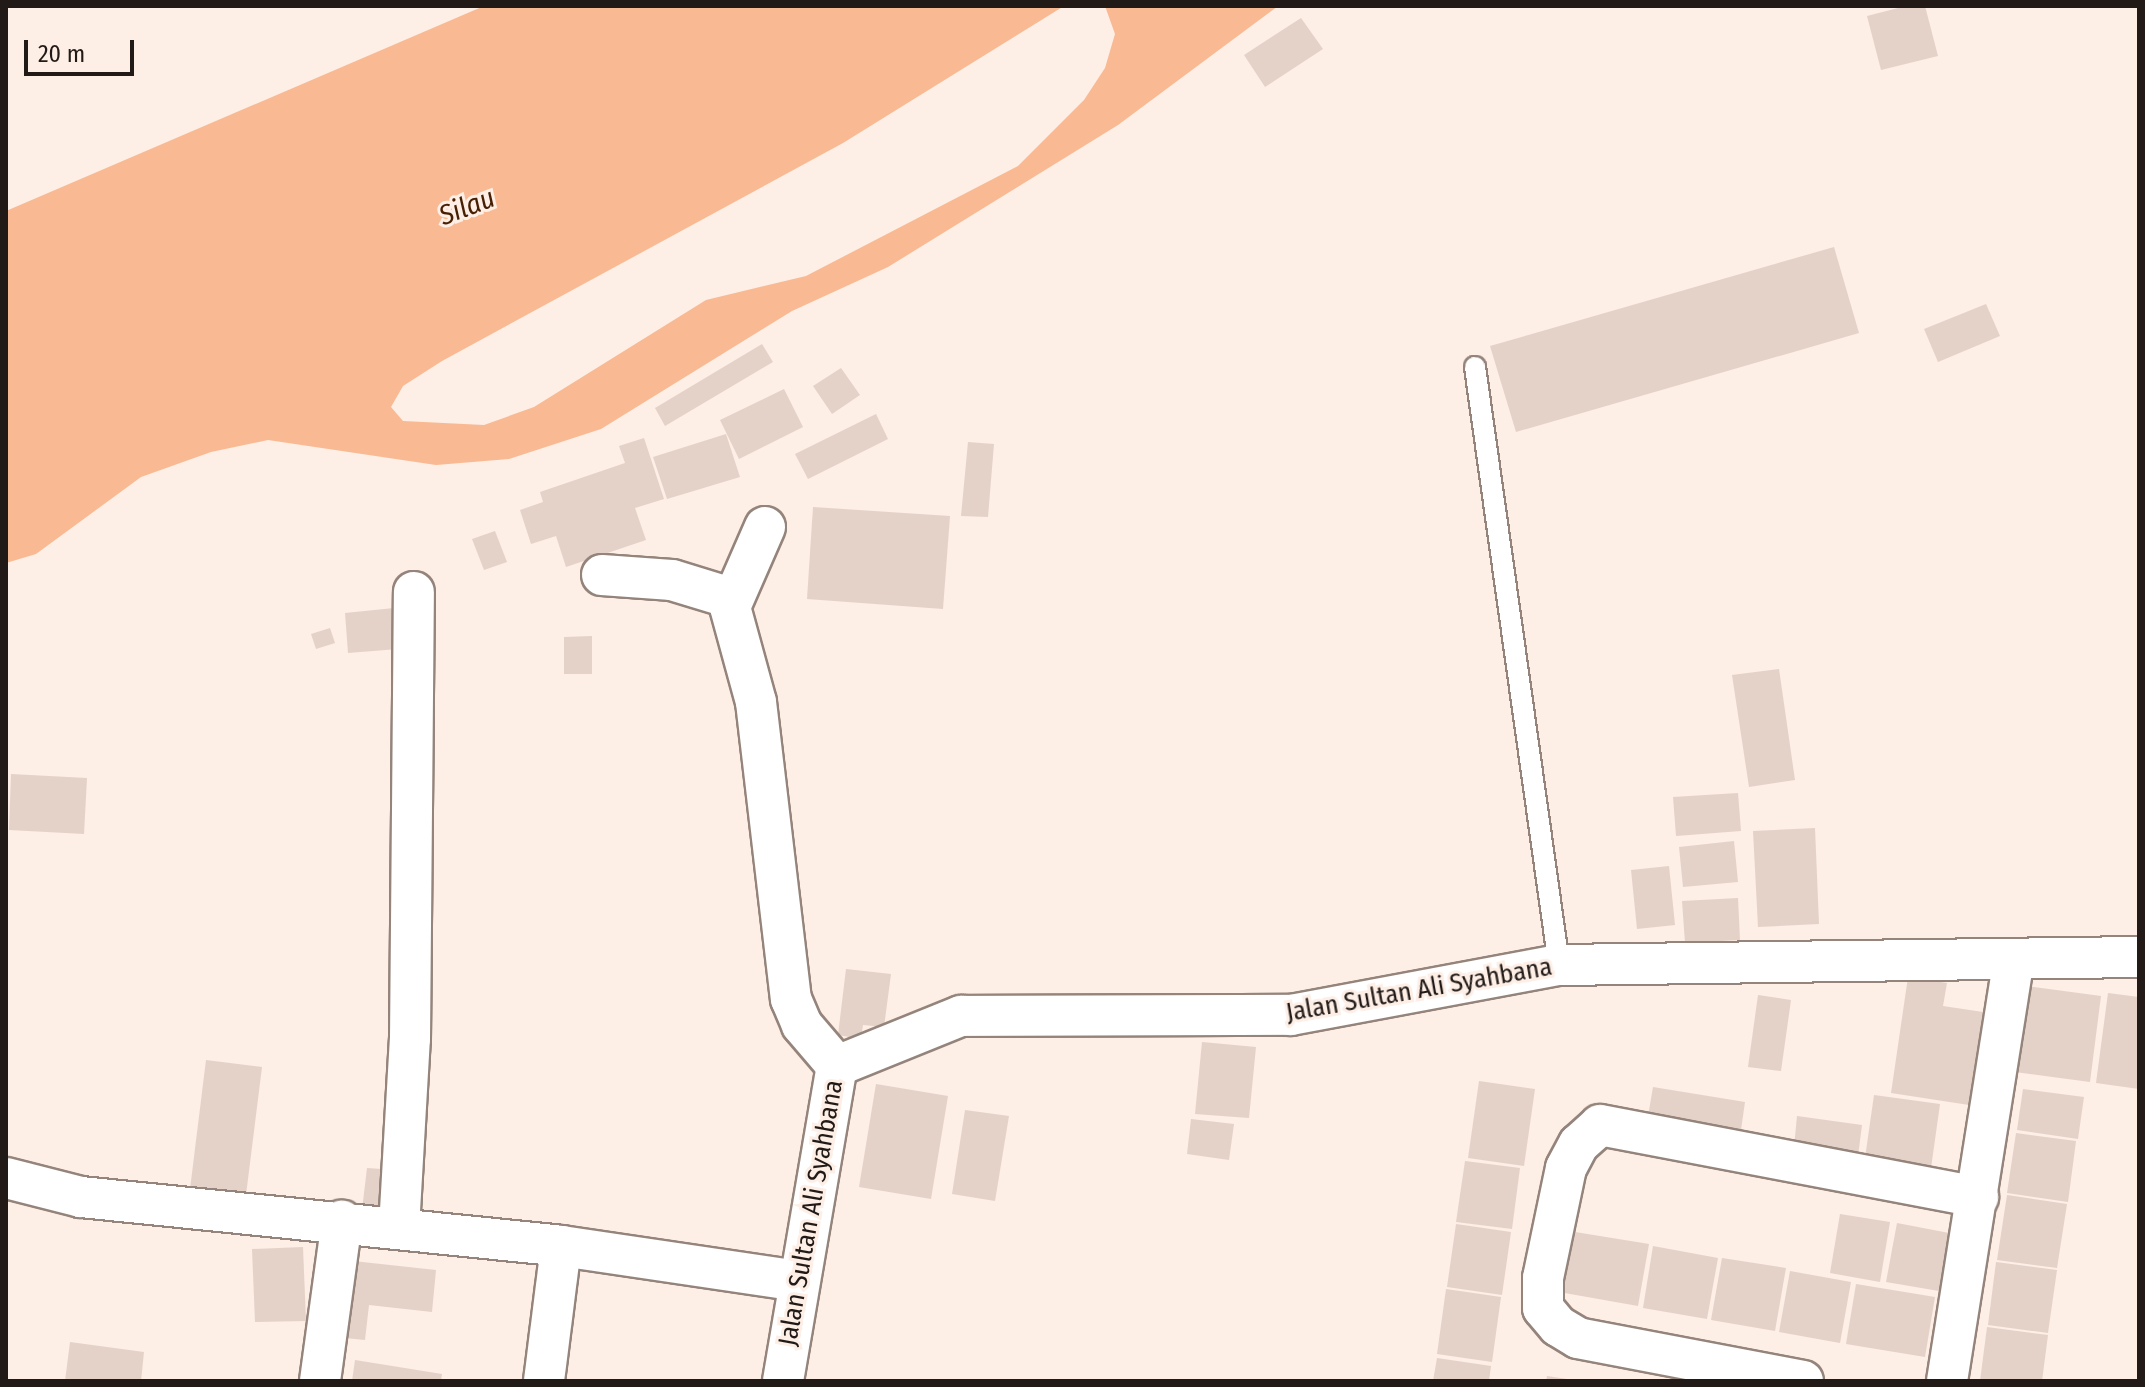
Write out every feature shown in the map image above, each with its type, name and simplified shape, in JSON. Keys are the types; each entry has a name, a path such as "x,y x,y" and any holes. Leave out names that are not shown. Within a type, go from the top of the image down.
{"street":[{"path":"765,527 731,598 756,702 791,999 802,1025 837,1066"},
{"path":"602,575 672,580 731,598"},
{"path":"399,1228 410,1039 414,592"},
{"name":"Jalan Sultan Ali Syahbana","path":"783,1381 797,1281 837,1066 961,1016 1291,1015 1559,965 2139,957"},
{"path":"1947,1381 2014,960"},
{"path":"1803,1381 1578,1338 1558,1326 1543,1308 1543,1278 1566,1168 1579,1144 1600,1125 1978,1197"},
{"path":"6,1178 81,1197 342,1221 561,1246 797,1281"},
{"path":"320,1381 342,1221"},
{"path":"544,1381 561,1246"}],"lane":[{"path":"1475,367 1559,965"}],"water":[{"name":"Silau","path":"484,6 1064,6 843,143 442,361 403,386 391,407 403,421 484,425 534,407 706,300 806,276 1018,166 1084,100 1105,68 1115,34 1105,6 1278,6 1118,125 888,267 792,311 601,429 509,459 436,465 268,440 211,452 141,477 36,554 6,563 6,211"}],"building":[{"path":"1906,6 1925,6 1938,56 1881,70 1867,16"},
{"path":"1301,18 1323,49 1265,87 1244,55"},
{"path":"1834,247 1859,333 1516,432 1490,346"},
{"path":"1986,304 2000,336 1938,362 1924,329"},
{"path":"762,344 773,362 665,426 655,408"},
{"path":"841,368 860,395 832,414 813,386"},
{"path":"784,389 803,427 739,459 720,420"},
{"path":"876,414 888,439 808,479 795,454"},
{"path":"726,434 740,477 667,499 653,457"},
{"path":"644,438 664,499 635,508 646,540 566,567 556,536 531,544 520,510 543,502 540,492 625,463 619,446"},
{"path":"968,442 994,444 988,517 961,516"},
{"path":"813,507 950,516 943,609 807,599"},
{"path":"495,531 507,562 484,570 472,539"},
{"path":"394,608 398,649 348,653 345,613"},
{"path":"330,628 335,643 316,649 311,634"},
{"path":"592,636 592,674 564,674 564,637"},
{"path":"1779,669 1795,780 1749,787 1732,675"},
{"path":"11,774 87,778 84,834 9,830"},
{"path":"1738,793 1741,831 1676,836 1673,797"},
{"path":"1815,828 1819,924 1758,927 1753,831"},
{"path":"1734,841 1738,882 1683,887 1679,847"},
{"path":"1669,866 1675,925 1637,929 1631,870"},
{"path":"1738,898 1740,940 1685,943 1682,901"},
{"path":"846,969 891,974 884,1027 863,1025 861,1039 838,1035"},
{"path":"1908,977 1947,983 1943,1006 1983,1012 1969,1105 1891,1093"},
{"path":"2019,985 2101,996 2090,1082 2007,1071"},
{"path":"2108,993 2139,997 2139,1089 2096,1083"},
{"path":"1758,995 1791,1000 1781,1071 1748,1067"},
{"path":"1202,1042 1256,1047 1249,1118 1195,1114"},
{"path":"206,1060 262,1067 246,1195 190,1189"},
{"path":"1479,1081 1535,1089 1524,1166 1468,1158"},
{"path":"876,1084 948,1096 931,1199 859,1187"},
{"path":"1653,1087 1745,1102 1740,1137 1647,1122"},
{"path":"2023,1089 2084,1097 2078,1139 2017,1130"},
{"path":"1874,1095 1940,1104 1931,1168 1865,1158"},
{"path":"965,1110 1009,1116 995,1201 952,1194"},
{"path":"1797,1116 1862,1125 1858,1156 1794,1147"},
{"path":"1191,1119 1234,1124 1229,1160 1187,1154"},
{"path":"2016,1133 2076,1141 2068,1202 2007,1193"},
{"path":"1465,1161 1520,1168 1512,1229 1456,1222"},
{"path":"367,1168 396,1170 392,1213 362,1210"},
{"path":"2007,1195 2067,1204 2057,1268 1997,1260"},
{"path":"1840,1214 1890,1222 1880,1282 1830,1273"},
{"path":"1897,1223 1949,1233 1939,1291 1886,1282"},
{"path":"1456,1224 1511,1232 1502,1295 1447,1287"},
{"path":"1569,1231 1649,1244 1638,1306 1559,1292"},
{"path":"1653,1246 1718,1258 1707,1319 1643,1308"},
{"path":"303,1247 306,1321 255,1322 252,1249"},
{"path":"1722,1258 1786,1268 1775,1331 1711,1320"},
{"path":"344,1260 436,1270 432,1312 369,1305 365,1340 335,1337"},
{"path":"1996,1262 2057,1270 2048,1333 1988,1325"},
{"path":"1790,1271 1851,1282 1840,1343 1779,1332"},
{"path":"1856,1284 1935,1297 1925,1357 1846,1344"},
{"path":"1446,1289 1501,1297 1492,1362 1437,1354"},
{"path":"1987,1327 2048,1335 2042,1381 1980,1381"},
{"path":"70,1342 144,1352 141,1381 65,1381"},
{"path":"1437,1358 1491,1366 1489,1381 1433,1381"},
{"path":"355,1360 442,1374 441,1381 352,1381"},
{"path":"1547,1376 1567,1379 1567,1381 1546,1381"}]}
